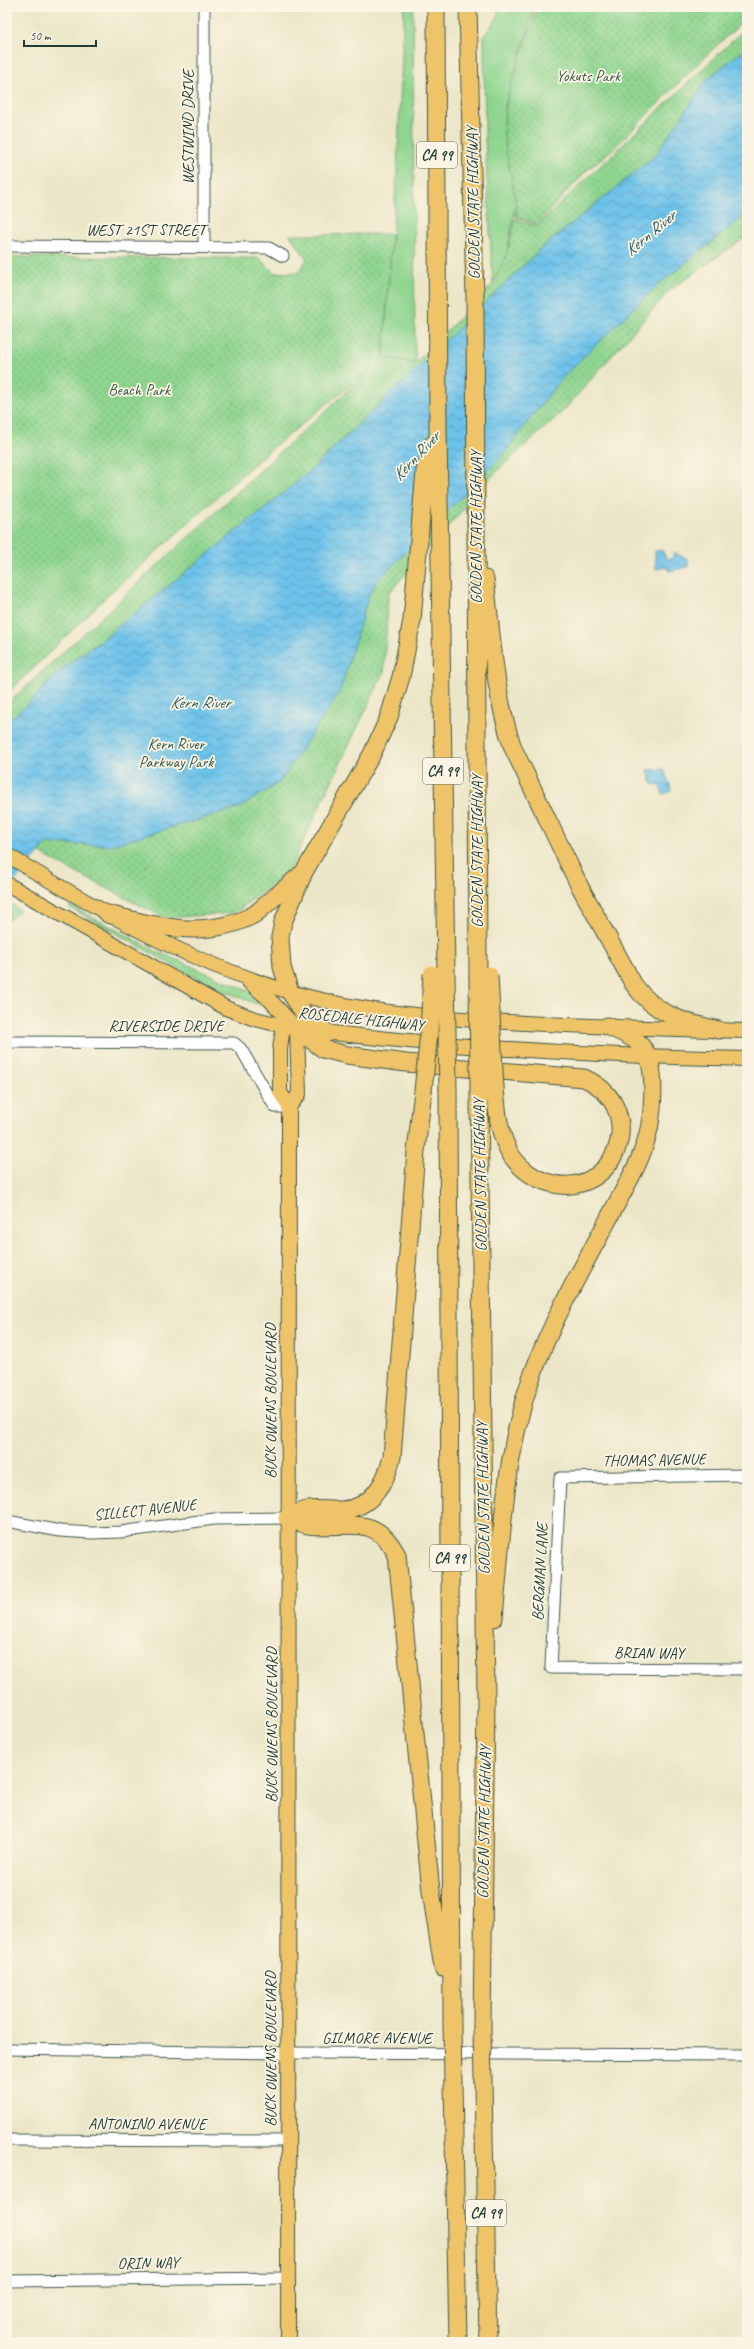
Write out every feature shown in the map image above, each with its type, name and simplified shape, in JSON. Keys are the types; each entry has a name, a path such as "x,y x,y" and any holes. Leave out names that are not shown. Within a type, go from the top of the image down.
{"highway":[{"name":"GOLDEN STATE HIGHWAY","path":"436,7 438,430 442,595 445,947 439,974 448,1091 452,2024 458,2342"},
{"name":"GOLDEN STATE HIGHWAY","path":"468,7 475,299 477,841 484,975 479,1092 486,1702 482,2025 488,2342"},
{"path":"438,430 425,471 412,620 401,677 389,716 372,754 304,872 280,936 282,967 290,992 294,1023 323,1050 347,1055 406,1063 584,1078 595,1083 610,1097 619,1116 620,1136 610,1163 604,1170 579,1184 556,1185 534,1177 516,1161 507,1148 498,1116 495,1088 484,975"},
{"path":"475,521 484,567 500,703 506,727 524,770 579,885 634,986 642,996 652,1005 675,1018 719,1030"},
{"path":"108,914 153,926 176,929 212,928 245,919 254,914 304,872"},
{"path":"287,1518 307,1510 341,1510 360,1506 378,1490 388,1472 392,1456 397,1402 416,1151 429,1033 439,974"},
{"path":"294,1023 328,1032"},
{"path":"486,1702 512,1458 525,1398 553,1325 620,1196 647,1137 652,1112 651,1073 648,1057 636,1041 607,1026"},
{"path":"287,1518 308,1525 353,1524 372,1528 388,1542 399,1561 431,1891 452,2024"}],"main road":[{"name":"ROSEDALE HIGHWAY","path":"7,855 58,886 137,930 192,956 290,992 334,1003 456,1019 747,1031"},
{"name":"ROSEDALE HIGHWAY","path":"7,884 226,1008 294,1023"},
{"path":"239,974 270,1000 294,1023 299,1094 289,1107"},
{"path":"294,1023 334,1003"},
{"name":"BUCK OWENS BOULEVARD","path":"288,2342 287,2053 290,1737 287,1518 289,1107 280,1092 280,1049 294,1023"},
{"name":"ROSEDALE HIGHWAY","path":"328,1032 472,1047 648,1057 747,1059"}],"street":[{"name":"WESTWIND DRIVE","path":"204,7 204,246"},
{"name":"WEST 21ST STREET","path":"7,246 204,246 269,248 283,256"},
{"name":"RIVERSIDE DRIVE","path":"7,1042 234,1043 241,1049 275,1107 289,1107"},
{"name":"THOMAS AVENUE","path":"560,1478 747,1475"},
{"name":"BERGMAN LANE","path":"551,1668 560,1478"},
{"name":"SILLECT AVENUE","path":"7,1521 60,1531 91,1533 137,1530 214,1519 287,1518"},
{"name":"BRIAN WAY","path":"551,1668 747,1669"},
{"name":"GILMORE AVENUE","path":"7,2049 287,2053 747,2055"},
{"name":"ANTONINO AVENUE","path":"7,2140 287,2141"},
{"name":"ORIN WAY","path":"7,2281 288,2278"}],"green space":[{"path":"404,7 413,7 415,363 383,358 397,173"},
{"path":"498,7 535,7 505,105 504,131 516,204 507,253 493,284 485,140 484,36 498,17"},
{"name":"Yokuts Park","path":"538,7 747,7 747,21 739,25 714,48 614,148 586,171 537,224 516,217 515,195 506,152 504,130 507,100 511,84"},
{"name":"Kern River Parkway Park","path":"747,27 747,236 670,290 563,411 497,471 388,594 384,672 287,875 234,913 165,918 69,869 7,835 7,704 375,365 266,453 106,597 7,694 7,257 259,258 274,273 298,272 307,259 290,235 392,234 383,357 415,363 493,284 507,253 515,219 537,226"},
{"path":"7,902 20,910 7,921"},
{"path":"70,905 158,952 249,991 262,1001 260,1005 210,986 69,907"}],"water":[{"name":"Kern River","path":"747,48 747,214 658,285 566,374 501,458 377,581 368,597 340,691 280,782 239,808 111,845 47,844 7,890 7,722 32,700 54,675 104,638 309,472 543,247 655,156 709,77"},
{"path":"662,550 667,559 672,559 674,553 688,559 688,567 669,571 668,567 656,569 655,551"},
{"path":"664,769 672,791 663,794 660,786 652,784 648,770"}],"park label":[{"name":"Beach Park","path":"139,390"}]}
